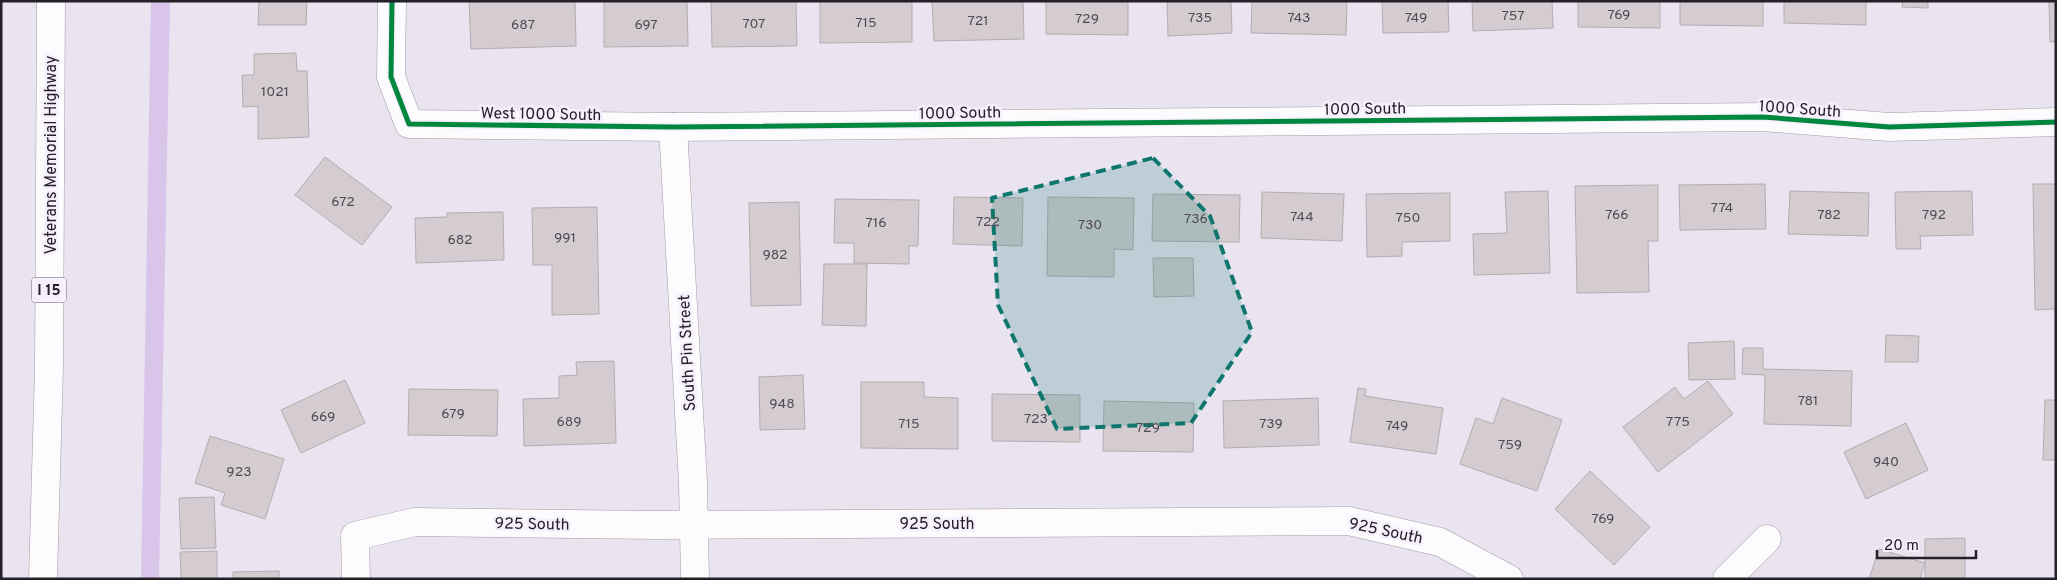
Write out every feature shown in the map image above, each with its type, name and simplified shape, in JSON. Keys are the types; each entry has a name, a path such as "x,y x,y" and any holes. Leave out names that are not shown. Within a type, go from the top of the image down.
{"main road":[{"name":"Veterans Memorial Highway","path":"43,579 49,367 52,1"},
{"name":"West 1000 South","path":"392,1 391,77 409,124 673,127"},
{"name":"1000 South","path":"673,127 1754,117 1889,127 2056,122"},
{"name":"South Pin Street","path":"673,127 695,524 695,579"},
{"path":"49,367 59,579"},
{"name":"925 South","path":"356,579 355,536 415,522 695,524 1349,521 1440,542 1509,579"},
{"path":"1727,579 1767,539"}],"highlighted area":[{"path":"1153,158 1210,216 1252,332 1191,423 1057,429 998,305 992,198"}],"shaded area":[{"path":"151,1 170,1 159,579 141,579"}],"building":[{"path":"259,1 307,1 306,25 258,25"},
{"path":"575,1 576,46 471,49 469,2"},
{"path":"604,1 687,1 688,46 604,47"},
{"path":"711,1 796,1 797,46 712,47"},
{"path":"820,1 912,1 912,42 820,43"},
{"path":"932,1 1023,1 1024,39 934,41"},
{"path":"1046,1 1128,1 1128,35 1046,34"},
{"path":"1167,1 1231,1 1232,33 1168,36"},
{"path":"1252,1 1347,1 1346,35 1251,33"},
{"path":"1382,1 1448,1 1449,32 1383,33"},
{"path":"1472,1 1552,1 1553,28 1473,31"},
{"path":"1578,1 1660,1 1660,28 1578,27"},
{"path":"1680,1 1763,1 1763,26 1680,25"},
{"path":"1784,1 1866,1 1866,25 1784,23"},
{"path":"1903,1 1928,1 1928,8 1902,7"},
{"path":"2049,1 2056,1 2056,42 2050,42"},
{"path":"296,53 297,71 307,71 309,137 258,139 258,106 243,107 242,75 254,75 254,54"},
{"path":"325,157 392,207 362,245 295,195"},
{"path":"1765,184 1766,229 1680,230 1679,185"},
{"path":"2033,184 2056,184 2056,309 2035,310"},
{"path":"1658,185 1658,241 1648,241 1649,292 1577,293 1575,186"},
{"path":"1548,191 1550,273 1474,275 1473,234 1507,233 1505,192"},
{"path":"1790,191 1869,193 1868,236 1788,234"},
{"path":"1972,191 1973,235 1920,236 1921,249 1896,249 1895,192"},
{"path":"1262,192 1344,194 1342,241 1261,238"},
{"path":"1450,193 1450,241 1402,242 1402,256 1367,257 1366,194"},
{"path":"1153,194 1240,195 1239,242 1152,241"},
{"path":"954,197 1023,198 1022,246 953,244"},
{"path":"1048,197 1134,198 1133,250 1114,249 1114,277 1047,276"},
{"path":"835,199 919,200 918,246 909,246 909,264 854,263 854,243 834,243"},
{"path":"799,202 801,305 751,306 749,203"},
{"path":"597,207 599,314 552,315 552,265 533,265 532,208"},
{"path":"503,212 504,260 416,263 415,218 447,217 447,213"},
{"path":"1153,258 1193,258 1194,296 1154,297"},
{"path":"824,264 867,264 866,326 822,325"},
{"path":"1886,335 1919,336 1918,362 1885,362"},
{"path":"1734,341 1735,379 1689,380 1688,343"},
{"path":"1743,348 1763,348 1763,369 1852,371 1851,426 1764,424 1765,375 1742,374"},
{"path":"614,361 616,443 524,446 523,399 559,398 559,376 577,375 576,362"},
{"path":"803,375 805,429 760,430 759,377"},
{"path":"345,380 365,423 301,453 281,410"},
{"path":"1708,381 1733,414 1658,472 1623,427 1675,387 1684,399"},
{"path":"861,382 924,382 924,397 958,398 958,449 861,448"},
{"path":"1358,388 1366,389 1365,396 1443,408 1436,454 1350,442"},
{"path":"409,389 498,390 497,436 408,435"},
{"path":"992,394 1080,395 1080,442 992,441"},
{"path":"1318,398 1319,445 1224,448 1223,401"},
{"path":"1502,398 1562,420 1537,491 1460,464 1476,418 1493,424"},
{"path":"2045,400 2056,400 2056,460 2043,460"},
{"path":"1104,401 1194,403 1193,452 1103,451"},
{"path":"1906,423 1928,470 1866,499 1844,452"},
{"path":"210,436 284,459 265,519 221,505 225,493 195,483"},
{"path":"1590,471 1650,527 1614,565 1555,509"},
{"path":"214,497 216,548 181,549 179,498"},
{"path":"1965,538 1965,579 1925,579 1925,539"},
{"path":"1879,549 1925,563 1920,579 1869,579"},
{"path":"217,551 217,579 181,579 180,552"},
{"path":"279,571 279,579 233,579 233,572"}],"cycle path":[{"path":"392,1 391,77 409,124 673,127 1763,117 1889,127 2056,122"}]}
